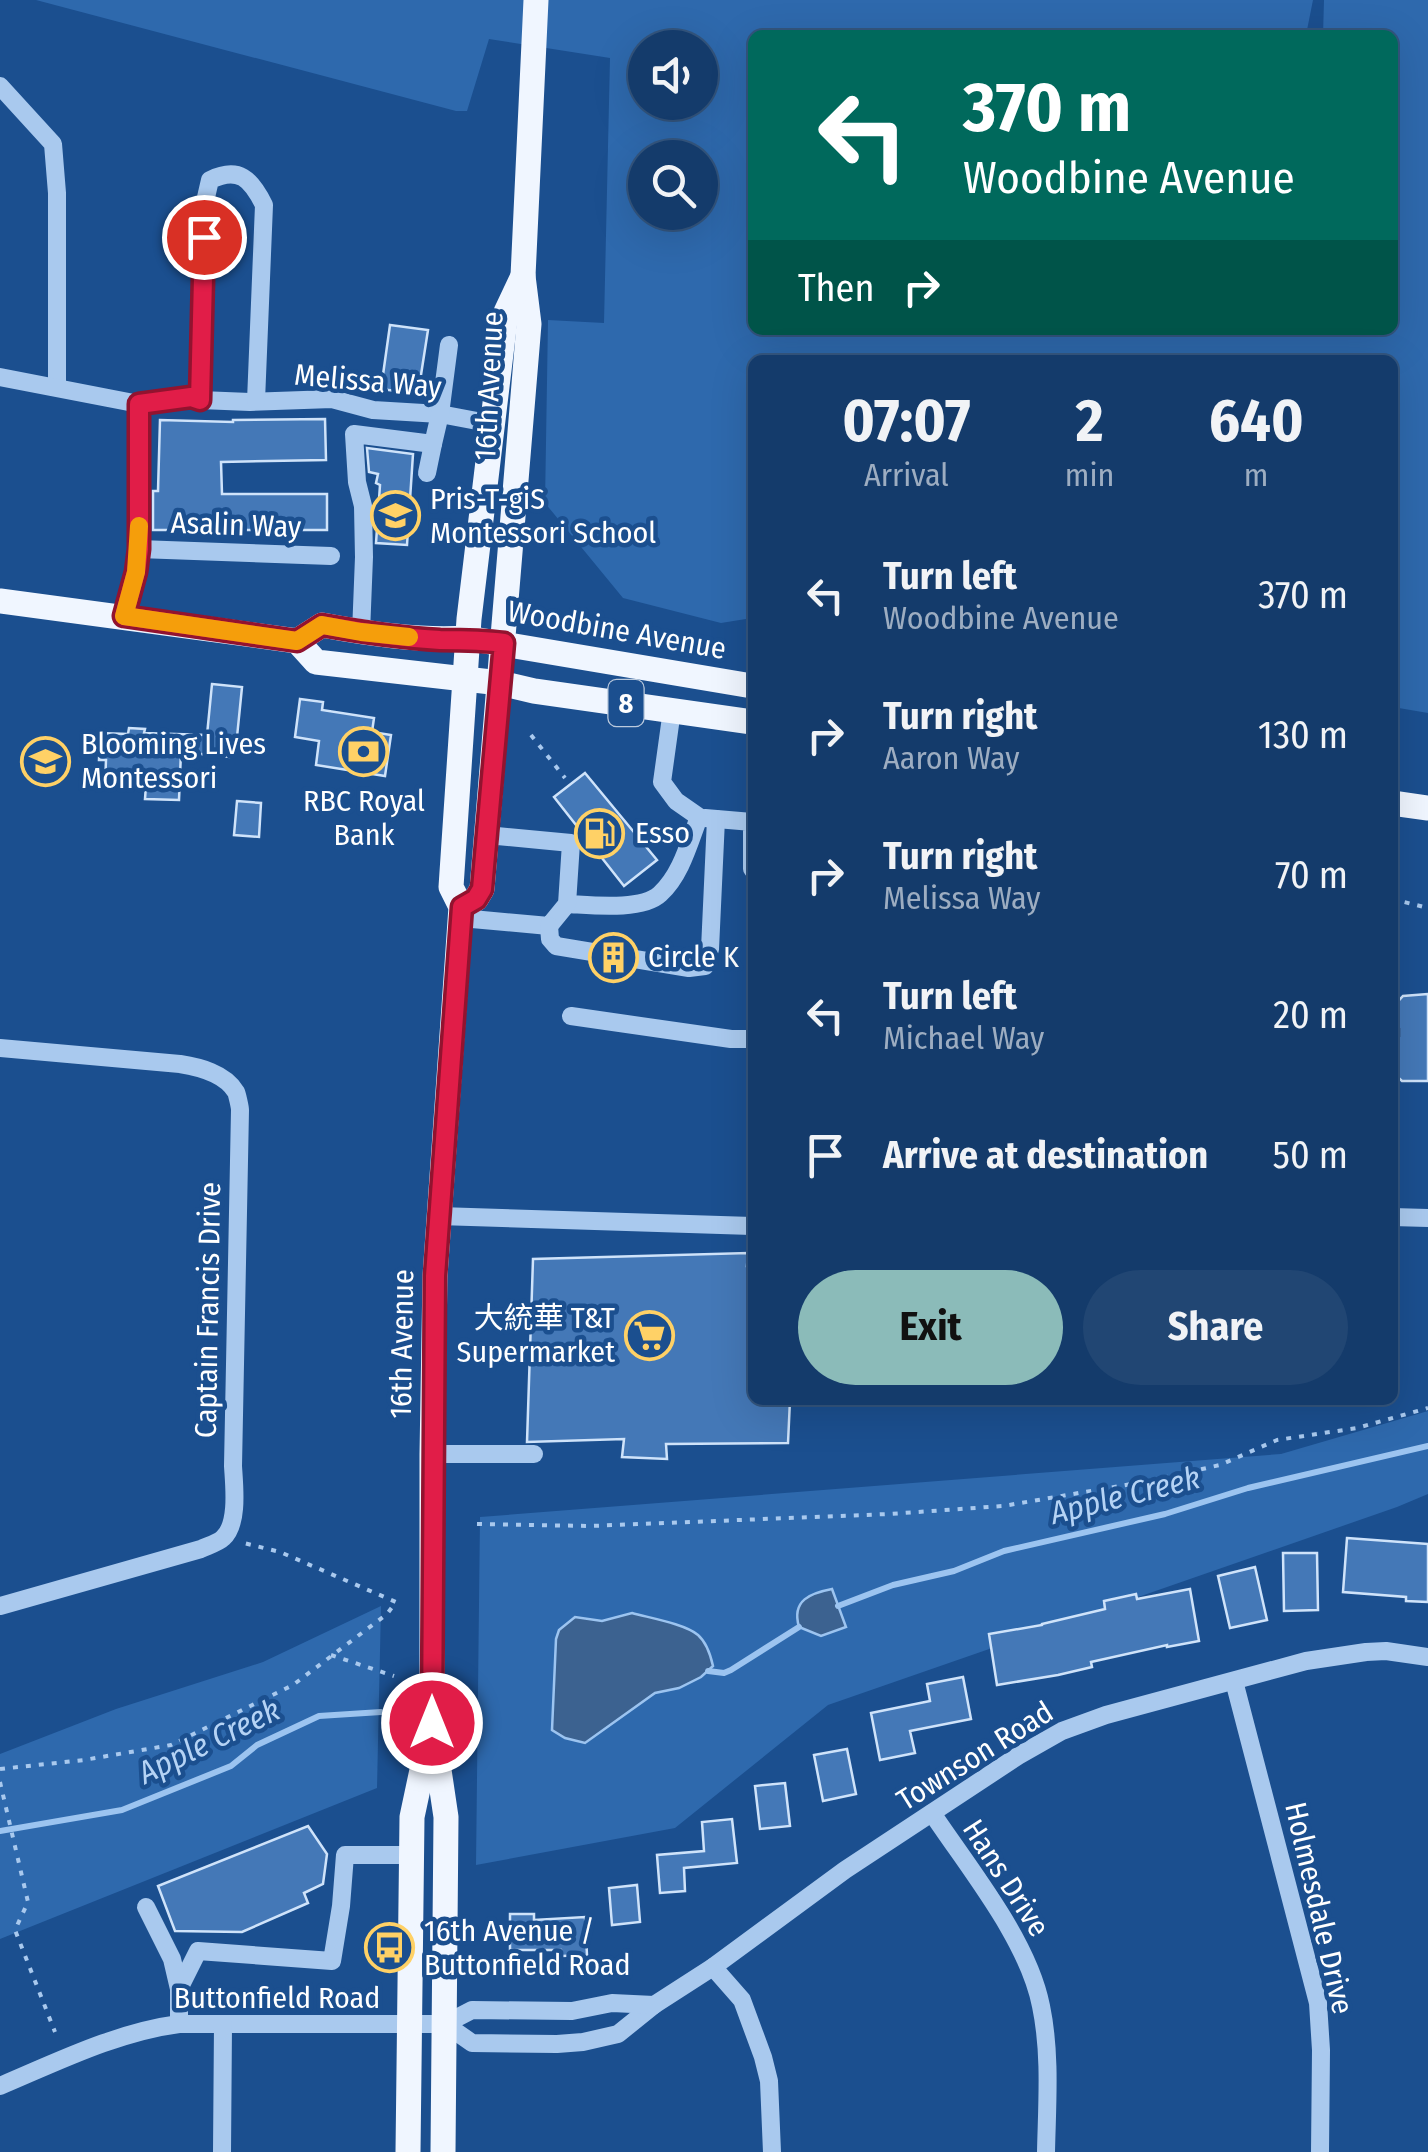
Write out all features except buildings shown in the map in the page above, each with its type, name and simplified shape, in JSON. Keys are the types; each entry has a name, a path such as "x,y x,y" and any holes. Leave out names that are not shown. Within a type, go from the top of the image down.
{"main road":[{"name":"16th Avenue","path":"461,912 482,892 504,643 529,324 523,276 536,0"},
{"name":"16th Avenue","path":"444,2152 446,1817 432,1723 432,1454 435,1276 461,912 450,887 467,638 506,312 523,276"},
{"name":"Woodbine Avenue","path":"0,600 297,641 316,662 500,683 748,721"},
{"name":"Woodbine Avenue","path":"297,641 322,625 442,640 467,638 748,685"},
{"path":"1398,803 1428,808"},
{"name":"16th Avenue","path":"408,2152 412,1818 432,1723"}],"street":[{"path":"0,86 52,144 58,194 57,386"},
{"path":"200,400 204,206 210,180 225,173 240,175 255,186 264,205 256,401"},
{"path":"427,473 449,345"},
{"name":"Melissa Way","path":"0,377 139,404 191,397 256,401 332,399 373,410 440,414 493,424"},
{"path":"124,616 139,549 139,404"},
{"path":"361,632 363,506 354,434 433,444"},
{"name":"Asalin Way","path":"139,549 332,556"},
{"path":"672,710 662,782 676,801 707,818 748,822"},
{"path":"567,904 624,906 658,896 682,864 707,818"},
{"path":"486,835 571,844 567,904 549,926 550,939 556,946 689,968 704,966 710,950 707,818"},
{"path":"461,912 549,926"},
{"path":"572,1016 748,1039"},
{"name":"Captain Francis Drive","path":"0,1048 180,1064 222,1078 236,1092 240,1110 235,1495 230,1528 224,1538"},
{"path":"439,1216 748,1226"},
{"path":"1398,1217 1428,1218"},
{"path":"432,1454 534,1454"},
{"path":"0,1606 201,1549 224,1538"},
{"name":"Townson Road","path":"445,2024 472,2043 583,2042 618,2034 829,1882 1062,1731 1106,1715 1306,1661 1386,1651 1428,1656"},
{"name":"Holmesdale Drive","path":"1234,1681 1318,2003 1320,2152"},
{"name":"Hans Drive","path":"932,1813 1018,1942 1036,1987 1046,2046 1046,2152"},
{"path":"179,1989 198,1951 332,1961 345,1856 410,1854"},
{"path":"146,1907 172,1959 179,1989 178,2024"},
{"path":"713,1967 742,2000 764,2058 772,2115 772,2152"},
{"path":"445,2024 472,2010 572,2011 612,2003 654,2005"},
{"name":"Buttonfield Road","path":"0,2086 127,2036 178,2024 445,2024"},
{"path":"222,2152 224,2024"}],"path":[{"path":"531,735 565,778"},
{"path":"1398,900 1428,908"},
{"path":"477,1524 590,1526 1004,1506 1220,1465 1277,1440 1357,1428 1428,1408"},
{"path":"0,1770 170,1746 294,1685 387,1614 396,1602 280,1552 224,1538"},
{"path":"331,1656 394,1676"},
{"path":"0,1782 28,1902 15,1930 54,2032"}],"shaded area":[{"path":"36,0 1313,0 1307,30 748,30 748,335 1398,335 1398,30 1323,30 1324,0 1428,0 1428,713 1398,708 1398,355 748,355 748,619 721,623 623,598 545,503 548,320 604,323 610,58 489,39 467,111 456,111"},
{"path":"1428,1411 1428,1494 828,1705 675,1828 476,1865 480,1517 1281,1454"},
{"path":"832,1589 846,1627 821,1636 799,1627 800,1604"},
{"path":"381,1606 377,1788 0,1939 0,1754 116,1709 263,1662"},
{"path":"632,1613 692,1631 703,1642 713,1666 679,1688 655,1693 585,1743 565,1738 552,1730 559,1630 575,1617 602,1621"}],"waterway":[{"name":"Apple Creek","path":"838,1606 893,1585 954,1571 1004,1551 1428,1446"},
{"name":"Apple Creek","path":"708,1671 731,1670 799,1627"},
{"name":"Apple Creek","path":"0,1831 122,1810 231,1766 257,1745 319,1716 381,1712"}],"slow traffic":[{"path":"139,526 136,572 124,616 297,641 322,625 409,637"}],"place":[{"name":"Pris-T-giS Montessori School","path":"395,516"},
{"name":"RBC Royal Bank","path":"364,752"},
{"name":"Blooming Lives Montessori","path":"46,761"},
{"name":"Esso","path":"600,833"},
{"name":"Circle K","path":"613,957"},
{"name":"大統華 T&T Supermarket","path":"650,1335"},
{"name":"16th Avenue / Buttonfield Road","path":"389,1948"}],"route":[{"path":"204,237 200,400 191,397 139,404 139,549 124,616 297,641 322,625 361,632 504,643 482,892 462,907 435,1276 432,1723"}]}
